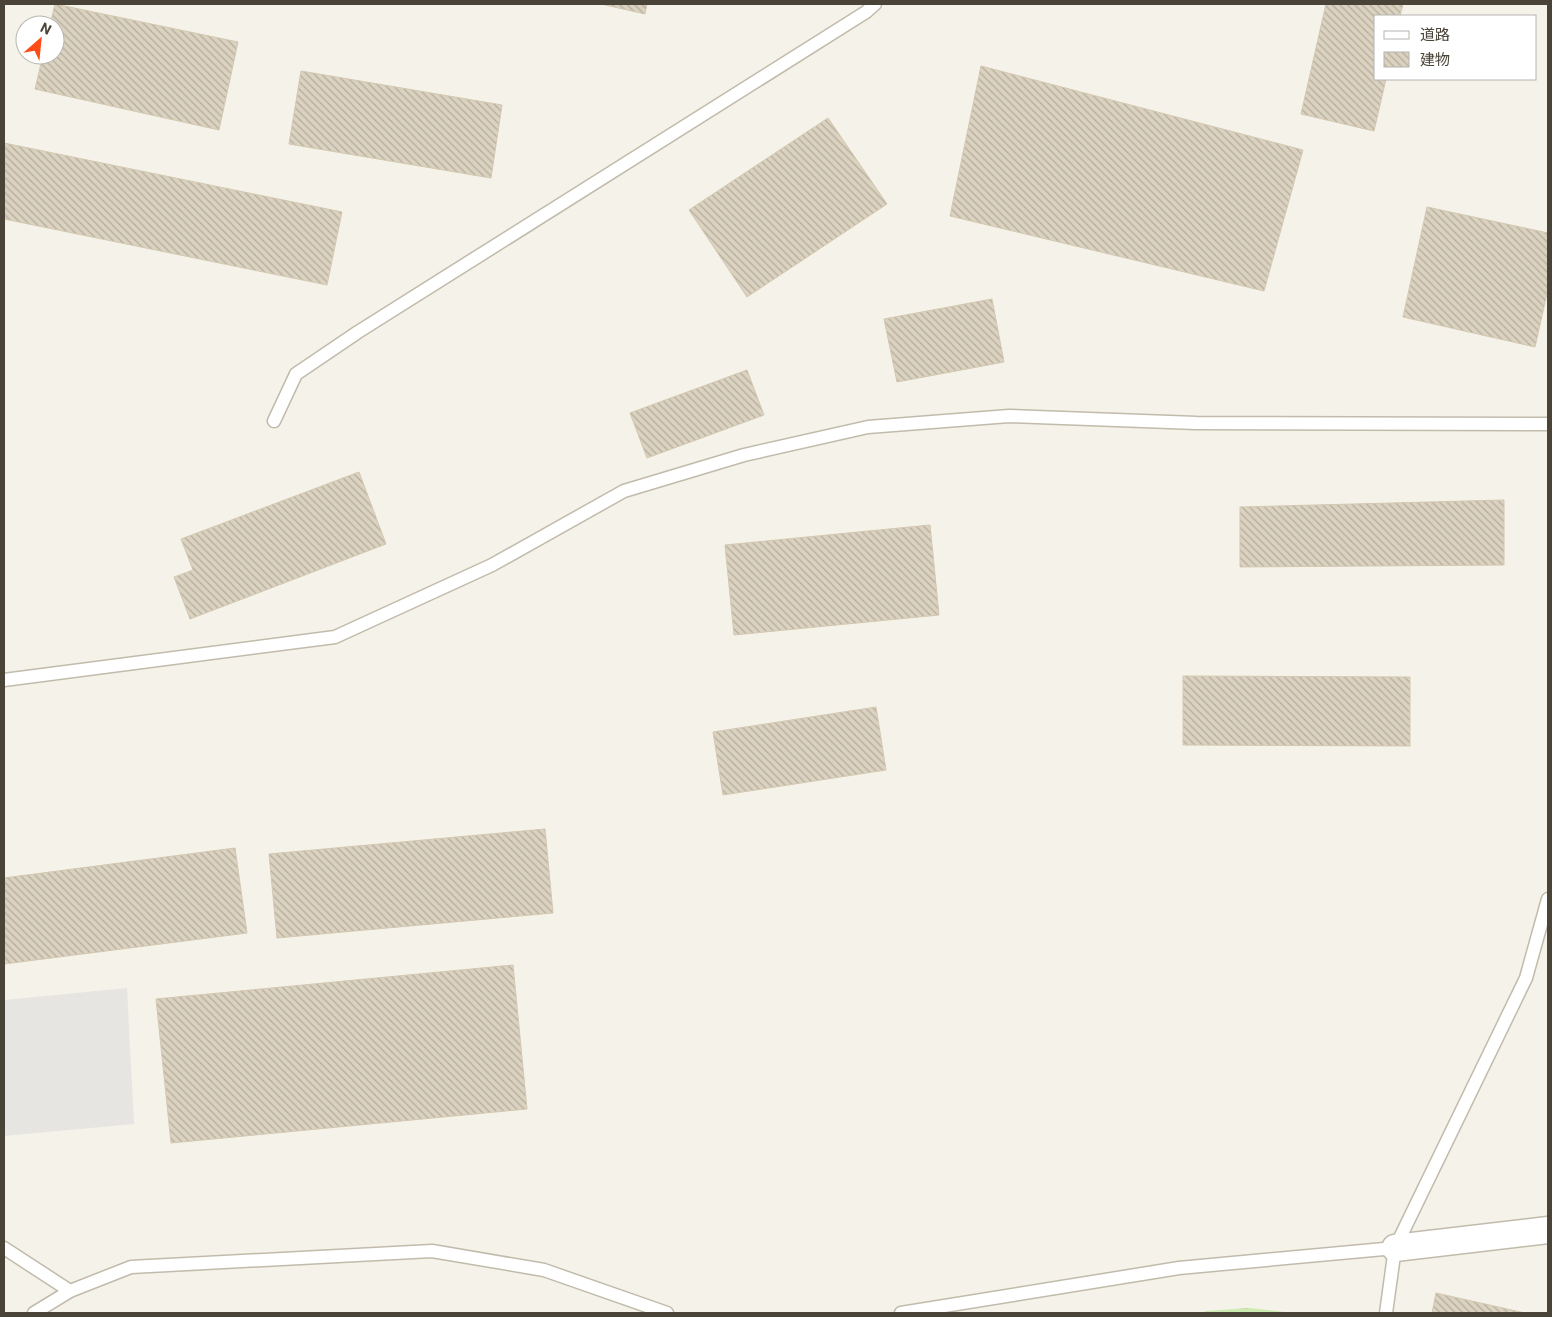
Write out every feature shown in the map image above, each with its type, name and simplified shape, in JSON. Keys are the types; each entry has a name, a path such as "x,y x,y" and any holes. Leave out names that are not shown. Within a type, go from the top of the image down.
{"street":[{"path":"1395,1248 1548,1230"}],"lane":[{"path":"274,421 296,374 358,332 866,12 875,4"},
{"path":"4,680 335,637 492,565 624,491 744,454 868,427 1009,416 1196,423 1548,424"},
{"path":"1386,1313 1395,1248 1526,978 1548,899"},
{"path":"4,1248 70,1291"},
{"path":"901,1313 1179,1268 1395,1248"},
{"path":"34,1313 70,1291 131,1267 432,1251 544,1270 667,1313"}],"green space":[{"path":"1249,1308 1294,1313 1202,1313 1206,1311"}],"shaded area":[{"path":"127,988 134,1124 4,1136 4,1000"}],"building":[{"path":"55,4 238,42 219,130 35,89 41,65 65,65 65,15 52,15"},
{"path":"601,4 647,4 645,14"},
{"path":"1326,4 1403,4 1400,15 1374,15 1374,80 1386,80 1374,131 1301,114"},
{"path":"981,66 1303,150 1264,291 950,216"},
{"path":"301,71 502,105 491,178 289,144"},
{"path":"828,118 887,204 747,297 689,210"},
{"path":"4,143 342,212 327,285 4,219"},
{"path":"1427,207 1548,233 1548,289 1535,347 1403,317"},
{"path":"992,299 1004,362 897,382 884,319"},
{"path":"747,370 764,415 647,458 630,413"},
{"path":"359,472 386,544 190,619 174,577 193,570 181,539"},
{"path":"1504,500 1504,565 1240,567 1240,507"},
{"path":"930,525 939,615 734,635 725,545"},
{"path":"1183,676 1410,677 1410,746 1183,745"},
{"path":"876,707 886,770 723,795 713,732"},
{"path":"545,829 553,913 277,938 269,854"},
{"path":"235,848 247,933 4,964 4,878"},
{"path":"513,965 527,1109 171,1143 156,999"},
{"path":"1436,1293 1525,1313 1432,1313"}]}
